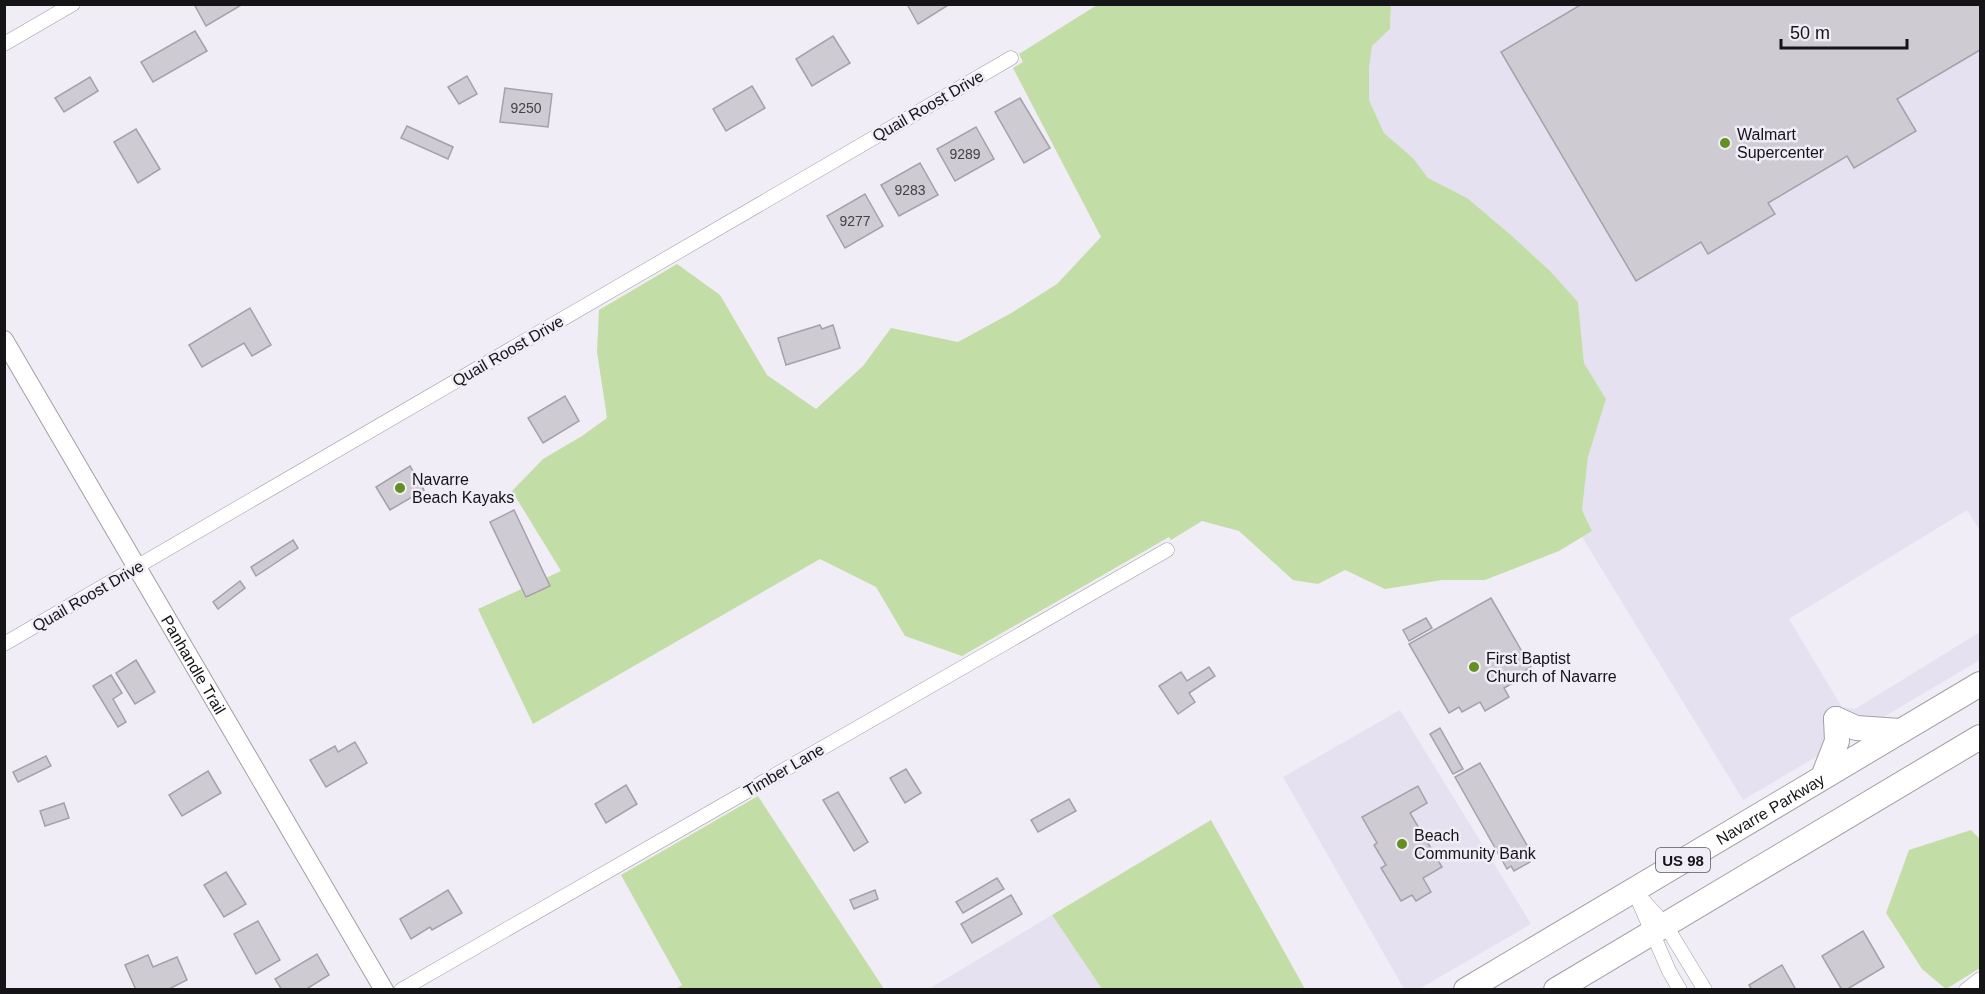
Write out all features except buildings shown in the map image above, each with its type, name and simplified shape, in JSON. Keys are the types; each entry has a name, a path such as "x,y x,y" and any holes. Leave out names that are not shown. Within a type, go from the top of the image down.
{"highway":[{"name":"Navarre Parkway","path":"1466,990 1980,684"},
{"path":"1822,777 1838,741 1836,719 1856,728 1900,731"},
{"name":"US 98","path":"1556,990 1980,737"}],"street":[{"path":"4,44 73,4"},
{"name":"Quail Roost Drive","path":"4,644 1011,58"},
{"name":"Panhandle Trail","path":"4,340 384,990"},
{"name":"Timber Lane","path":"401,990 1167,550"},
{"path":"1634,890 1659,929 1705,990"},
{"path":"1659,929 1669,971 1680,990"},
{"path":"1966,990 1980,979"}],"shaded area":[{"path":"1391,5 1980,5 1980,531 1967,510 1789,619 1842,707 1855,709 1980,632 1980,660 1743,800 1582,537 1592,531 1582,510 1588,457 1606,399 1584,363 1578,302 1535,257 1467,198 1428,178 1413,158 1384,133 1369,100 1372,46 1390,29"},
{"path":"1400,710 1531,924 1419,989 1404,989 1283,777"},
{"path":"1052,915 1102,989 927,990"}],"green space":[{"path":"1097,5 1391,5 1390,29 1372,46 1369,68 1369,100 1384,133 1413,158 1428,178 1467,198 1512,236 1550,271 1578,302 1584,363 1606,399 1588,457 1582,510 1592,531 1559,551 1485,580 1442,580 1385,589 1345,570 1318,584 1293,580 1239,531 1202,521 1171,540 1169,537 962,656 905,636 876,587 820,559 533,724 478,609 561,571 512,491 543,459 607,418 597,352 599,310 677,264 720,295 767,375 816,409 863,366 891,328 958,342 1013,312 1057,284 1101,237 1013,68 1023,62 1019,54"},
{"path":"758,796 884,989 676,989 682,985 621,875"},
{"path":"1211,820 1305,989 1102,989 1052,915"},
{"path":"1971,830 1980,839 1980,968 1946,989 1922,969 1886,913 1909,850"}],"place":[{"name":"Walmart Supercenter","path":"1725,143"},
{"name":"Navarre Beach Kayaks","path":"400,488"},
{"name":"First Baptist Church of Navarre","path":"1474,667"},
{"name":"Beach Community Bank","path":"1402,844"}]}
